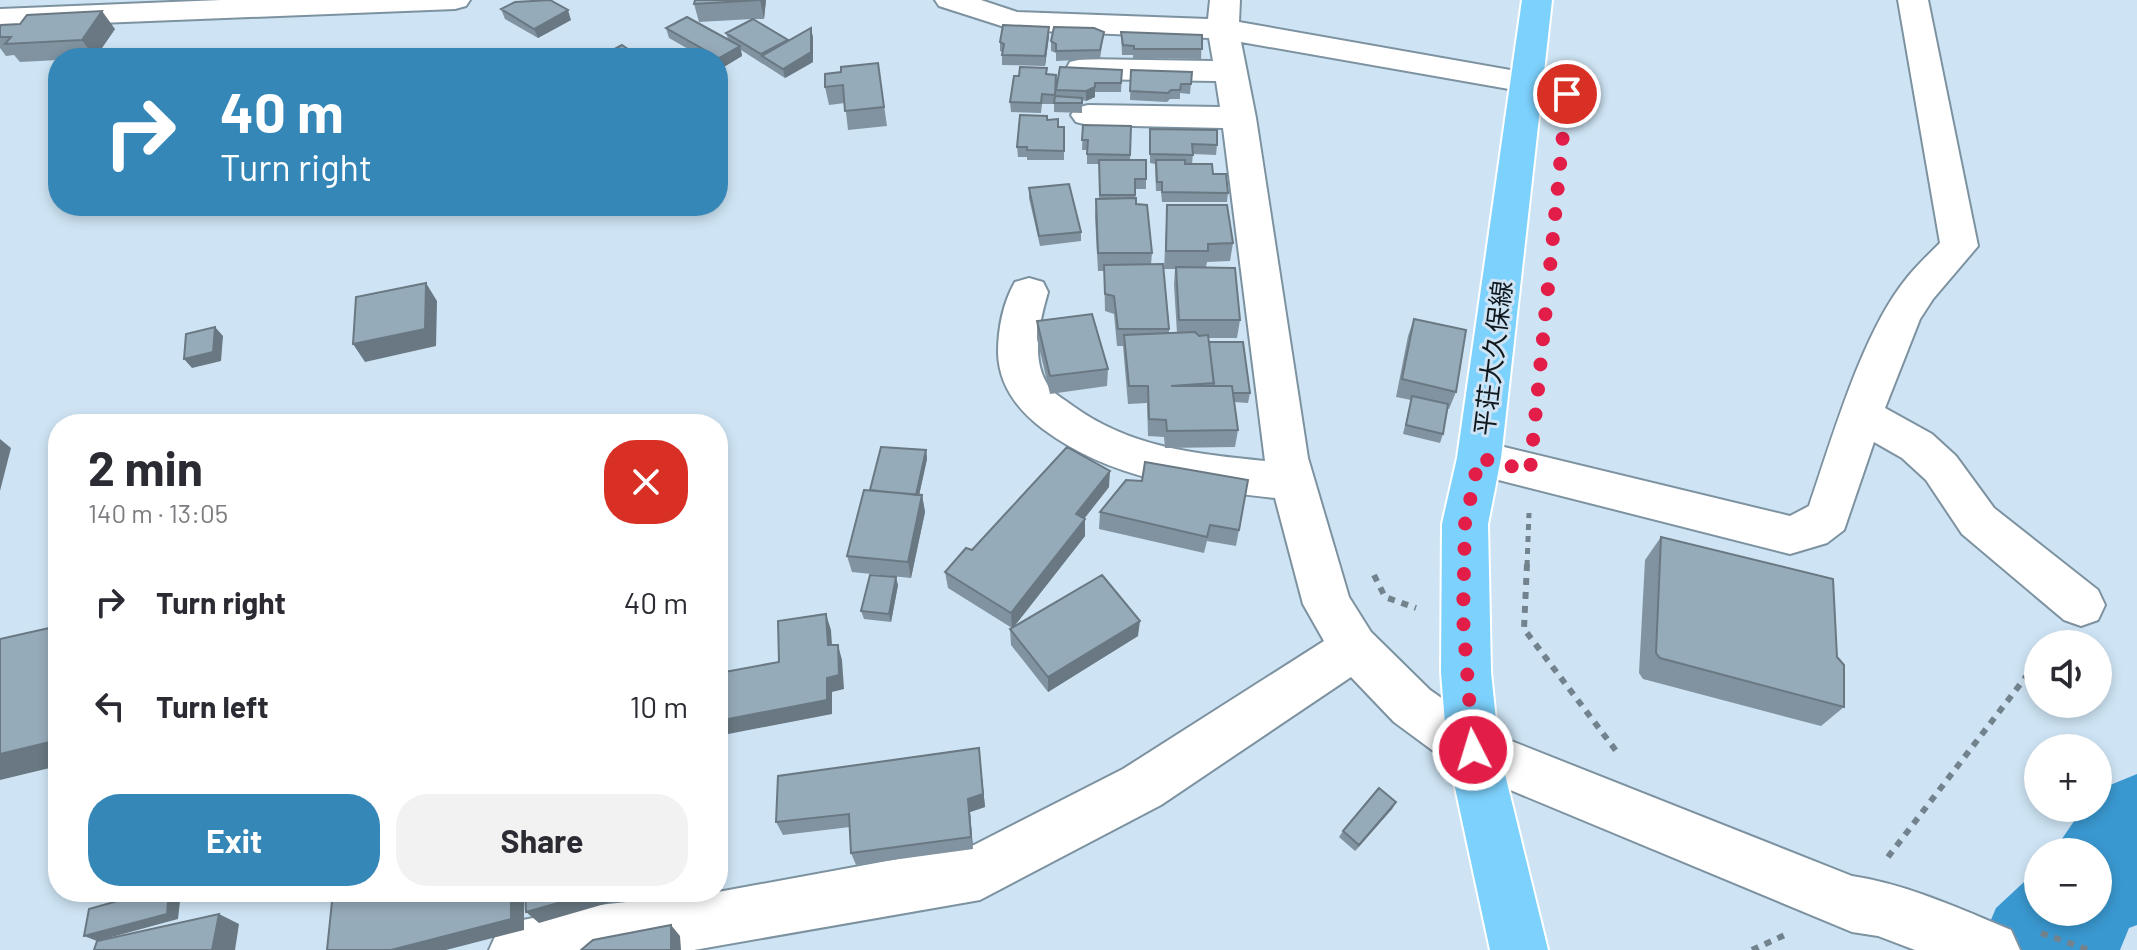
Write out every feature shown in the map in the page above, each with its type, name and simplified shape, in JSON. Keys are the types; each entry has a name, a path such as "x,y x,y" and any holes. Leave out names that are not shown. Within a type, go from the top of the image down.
{"main road":[{"name":"平荘大久保線","path":"1519,950 1473,750 1463,618 1464,540 1479,458 1537,0"}],"street":[{"path":"0,18 455,0"},
{"path":"950,0 1014,21 1224,14 1526,82"},
{"path":"1479,458 1790,535 1811,530 1828,517 1861,415 1901,317 1919,289 1959,246 1913,0"},
{"path":"1224,14 1229,71 1239,118 1286,458 1327,604 1354,647 1412,706 1473,750 1865,906 2010,939"},
{"path":"1082,69 1229,71"},
{"path":"1088,115 1239,118"},
{"path":"1029,292 1017,328 1019,364 1033,398 1075,430 1111,452 1151,465 1293,482"},
{"path":"1861,415 1917,446 1941,468 1978,521 2081,605"},
{"path":"518,950 599,933 725,918 980,872 1142,787 1257,714 1354,647"}],"path":[{"path":"1530,471 1524,629 1619,754"},
{"path":"1865,906 2024,681"},
{"path":"2010,939 2089,950"}],"building":[{"path":"550,0 568,10 534,29 501,9 515,2"},
{"path":"695,0 760,0 694,4"},
{"path":"102,11 82,40 5,44 11,37 0,37 1,25 20,24 27,15"},
{"path":"687,17 740,46 728,53 728,48 701,48 666,28"},
{"path":"753,19 788,40 761,54 726,33"},
{"path":"1003,25 1049,27 1045,56 1002,55 1004,44 1000,42"},
{"path":"1054,27 1094,28 1104,32 1100,50 1056,51 1056,44 1051,41"},
{"path":"811,28 811,52 783,69 762,56"},
{"path":"1121,32 1202,35 1202,49 1134,49 1134,46 1123,45"},
{"path":"878,63 884,107 845,111 843,85 825,87 825,74 841,72 841,67"},
{"path":"1020,67 1047,68 1046,74 1056,75 1055,95 1042,94 1041,103 1010,102 1014,76 1019,76"},
{"path":"1060,67 1122,70 1121,83 1095,83 1095,87 1086,91 1056,90"},
{"path":"1131,70 1192,72 1191,84 1181,84 1180,90 1168,93 1130,91"},
{"path":"1055,96 1082,98 1082,103 1054,103"},
{"path":"1020,115 1058,119 1058,127 1064,127 1064,151 1017,147"},
{"path":"1083,125 1131,126 1130,155 1087,154 1088,140 1082,140"},
{"path":"1150,129 1217,130 1217,145 1192,144 1193,155 1150,154"},
{"path":"1099,160 1146,160 1146,179 1135,179 1135,195 1100,195"},
{"path":"1156,160 1212,164 1213,174 1226,174 1228,193 1162,192 1162,182 1157,182"},
{"path":"1069,184 1081,232 1039,236 1029,188"},
{"path":"1136,198 1136,204 1147,205 1152,253 1098,253 1096,199"},
{"path":"1167,205 1227,205 1233,243 1208,244 1208,251 1166,251"},
{"path":"1163,264 1169,329 1118,329 1114,296 1105,294 1104,265"},
{"path":"1176,267 1235,268 1240,320 1179,320"},
{"path":"426,283 425,329 353,344 356,297"},
{"path":"1092,314 1108,369 1050,376 1037,321"},
{"path":"1414,319 1466,330 1456,392 1402,379"},
{"path":"215,327 213,352 184,359 186,334"},
{"path":"1195,332 1199,336 1208,335 1214,383 1171,386 1232,386 1238,430 1167,431 1166,420 1149,419 1148,386 1129,386 1124,335"},
{"path":"1209,342 1243,342 1250,393 1233,393 1232,386 1214,386"},
{"path":"1412,396 1448,404 1443,434 1406,425"},
{"path":"881,447 926,450 916,495 870,490"},
{"path":"1067,447 1110,471 1076,514 1085,519 1011,613 945,572 966,548 972,550"},
{"path":"1145,462 1248,480 1239,530 1210,525 1207,537 1100,512 1126,480 1142,481"},
{"path":"864,490 922,495 908,562 847,556"},
{"path":"1661,537 1833,579 1837,657 1844,665 1844,707 1660,658 1656,653"},
{"path":"870,575 896,577 889,614 861,611"},
{"path":"1102,575 1140,621 1048,677 1010,629"},
{"path":"826,614 828,645 838,645 839,675 827,678 827,700 728,719 728,671 779,662 778,621"},
{"path":"48,628 48,742 0,754 0,639"},
{"path":"979,748 983,794 968,799 971,837 851,853 849,814 776,822 778,776"},
{"path":"1379,788 1396,802 1359,845 1343,831"},
{"path":"114,902 168,902 167,914 84,936 89,909"},
{"path":"332,902 511,902 511,919 391,950 327,950"},
{"path":"526,902 562,902 526,912"},
{"path":"219,914 212,950 94,950 97,941"},
{"path":"671,925 671,950 581,950 593,940"}],"waterway":[{"path":"2112,864 2137,829"},
{"path":"2038,950 2063,926"}],"route":[{"path":"1473,750 1463,618 1465,524 1479,458 1530,471 1567,94"}]}
